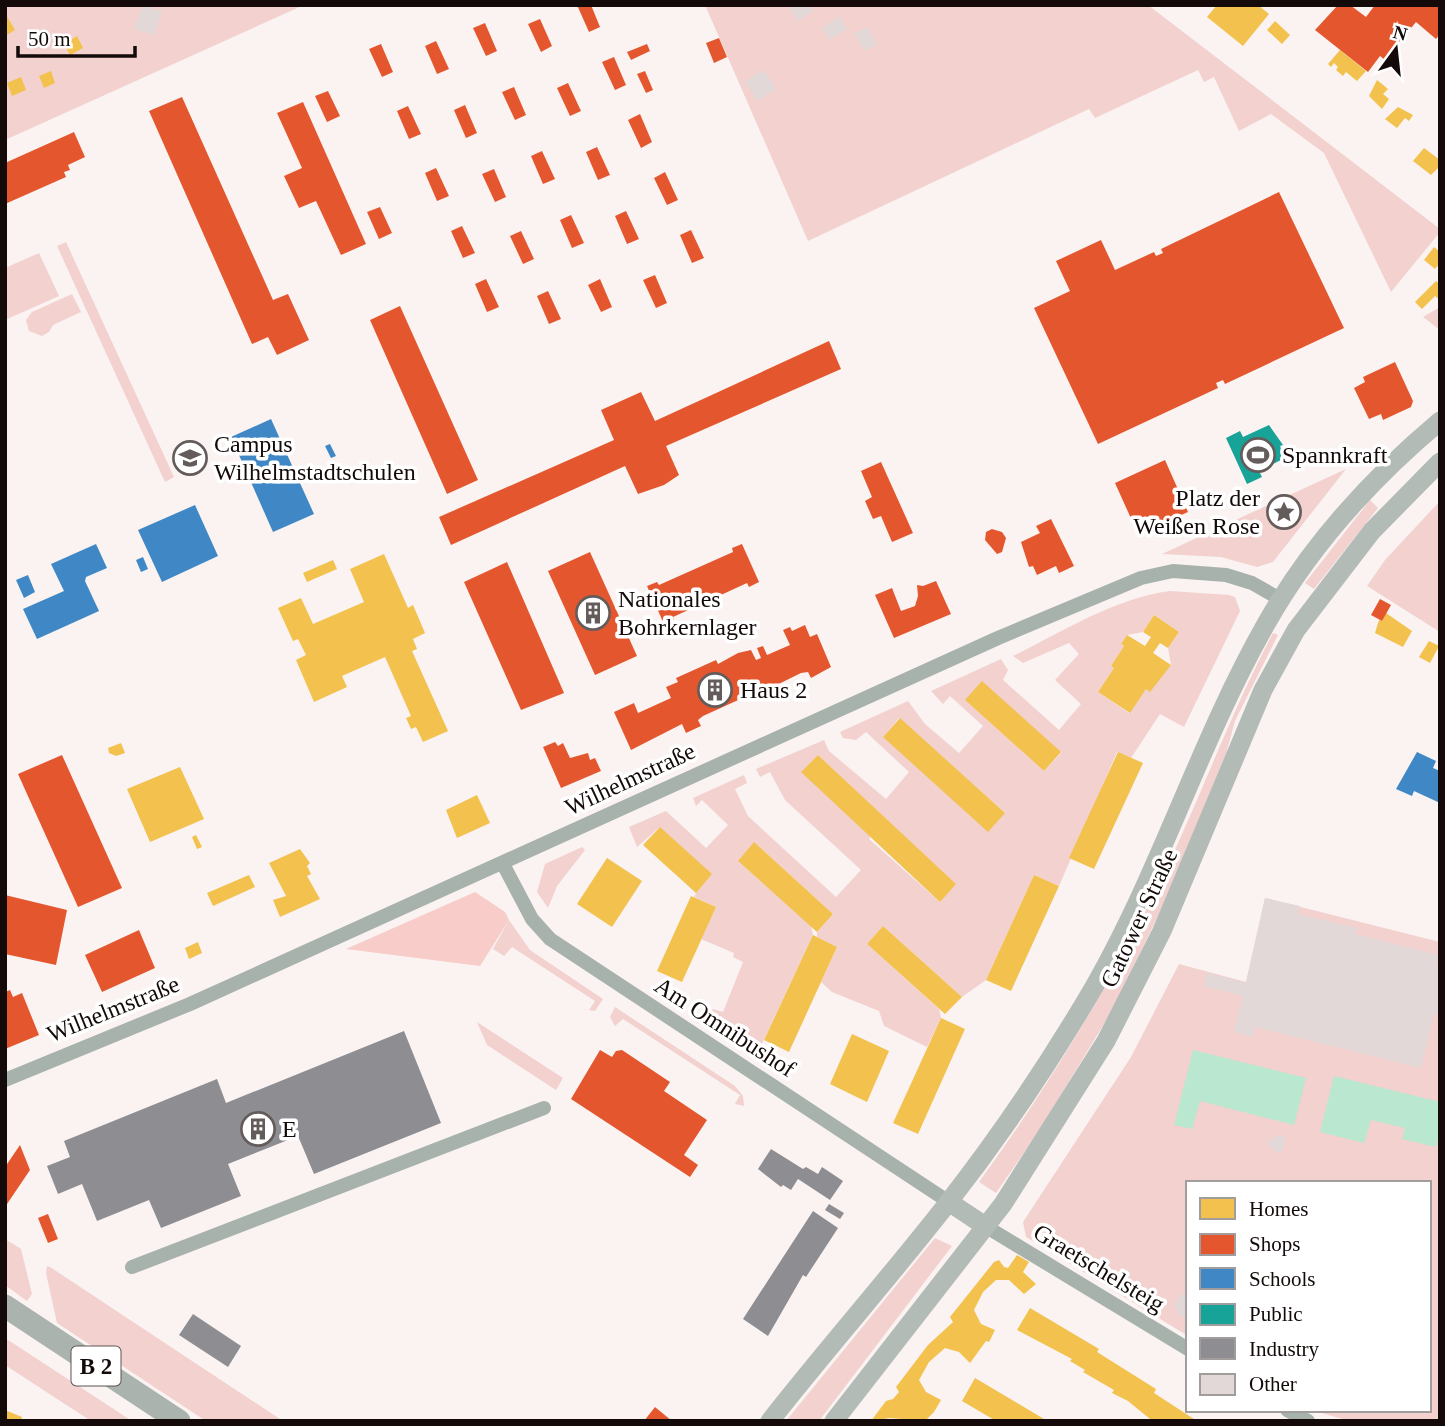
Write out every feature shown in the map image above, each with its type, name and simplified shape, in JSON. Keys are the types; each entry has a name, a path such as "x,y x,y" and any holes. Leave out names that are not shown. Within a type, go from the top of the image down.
{"main road":[{"path":"1280,599 1323,541 1370,487 1440,421"},
{"path":"1307,615 1392,508 1440,462"},
{"path":"1370,487 1392,508"},
{"name":"Wilhelmstraße","path":"1280,599 1307,615"},
{"name":"Gatower Straße","path":"770,1421 948,1202 1046,1066 1112,953 1163,850 1234,684 1280,599"},
{"name":"Gatower Straße","path":"834,1421 985,1226 1039,1150 1106,1041 1162,931 1263,690 1307,615"},
{"path":"948,1202 985,1226"},
{"name":"B 2","path":"5,1306 179,1421"}],"street":[{"name":"Wilhelmstraße","path":"5,1080 190,1004 998,638 1141,578 1173,571 1226,575 1252,583 1280,599"},
{"name":"Am Omnibushof","path":"503,864 532,919 550,939 948,1202"},
{"path":"132,1267 544,1108"},
{"name":"Graetschelsteig","path":"985,1226 1186,1348"},
{"path":"1291,1412 1308,1421"}],"shaded area":[{"path":"5,5 304,5 5,140"},
{"path":"705,5 1148,5 1440,229 1440,232 1391,292 1324,153 1271,114 1239,131 1214,77 1204,82 1198,70 1095,118 1089,109 808,241"},
{"path":"66,242 174,477 165,482 57,246"},
{"path":"39,253 59,296 5,320 5,268"},
{"path":"72,294 81,312 53,325 49,332 42,336 29,331 26,320 32,312"},
{"path":"1440,307 1440,330 1423,317"},
{"name":"Platz der Weißen Rose","path":"1346,469 1273,562 1257,567 1221,557 1162,554"},
{"path":"1370,500 1378,508 1314,589 1305,583"},
{"path":"1440,501 1440,632 1367,586 1385,560"},
{"path":"1170,591 1229,595 1235,597 1240,611 1184,727 1160,714 1131,758 1117,752 1059,886 1034,875 986,980 962,997 883,926 867,944 939,1009 941,1018 927,1047 884,1026 879,1011 832,992 821,982 837,947 817,937 817,932 833,914 755,843 738,861 811,926 813,935 758,1052 706,1019 713,1009 723,1012 743,962 733,957 734,953 701,939 716,907 694,897 696,893 660,827 637,847 629,827 666,811 706,848 728,825 702,800 696,806 693,798 744,775 747,783 735,789 748,816 836,897 861,870 785,800 770,772 760,777 756,769 824,740 829,751 886,799 909,772 866,732 856,740 843,738 840,732 908,701 925,724 959,753 983,726 950,696 943,704 931,691 1001,659 1008,670 1003,680 1059,730 1081,704 1055,680 1079,654 1069,643 1023,663 1013,656 1109,608","holes":["1154,615 1179,632 1168,648 1171,665 1149,691 1146,689 1129,713 1098,692 1114,668 1111,666 1124,646 1121,644 1127,635 1143,632","965,700 1061,752 1044,771","899,718 1005,813 883,737","818,755 955,884 940,902 869,839 871,836 802,772"]},
{"path":"1273,633 1278,635 1235,721 1226,754 1164,904 1110,1014 1037,1134 996,1193 979,1182 1056,1069 1125,951 1166,869 1244,691"},
{"path":"582,847 585,850 557,886 548,908 537,892 545,864"},
{"path":"475,892 505,912 509,920 480,966 346,949"},
{"path":"1265,898 1440,942 1440,1421 1350,1421 1318,1412 1431,1412 1431,1181 1186,1181 1186,1335 1026,1237 1023,1222 1131,1057 1179,964 1246,982"},
{"path":"509,920 530,950 603,999 595,1011 589,1010 595,1001 512,947 504,956 493,949"},
{"path":"615,1007 735,1086 743,1096 744,1106 735,1104 740,1095 623,1019 615,1026 610,1017"},
{"path":"477,1022 563,1078 556,1090 487,1045"},
{"path":"1193,1050 1306,1078 1294,1125 1200,1101 1192,1129 1174,1125"},
{"path":"1334,1076 1440,1102 1440,1131 1436,1147 1402,1139 1405,1128 1371,1120 1364,1143 1320,1132"},
{"path":"935,1238 952,1246 819,1421 786,1421"},
{"path":"5,1239 21,1249 32,1294 27,1301 5,1285"},
{"path":"47,1266 283,1421 206,1421 57,1323 46,1273"},
{"path":"5,1338 132,1421 91,1421 5,1365"}],"building: Homes":[{"path":"1217,5 1258,5 1269,14 1243,46 1207,17"},
{"path":"5,13 15,30 5,36"},
{"path":"1275,21 1290,35 1282,44 1267,30"},
{"path":"77,36 83,48 70,55 64,44"},
{"path":"1340,50 1366,71 1357,81 1346,72 1343,76 1336,70 1338,67 1334,63 1331,67 1328,64"},
{"path":"51,71 55,83 44,88 39,76"},
{"path":"21,77 26,90 12,96 7,83"},
{"path":"1377,80 1388,89 1383,94 1389,99 1382,109 1369,96"},
{"path":"1398,107 1413,115 1409,121 1405,118 1397,128 1385,119"},
{"path":"1424,148 1440,160 1440,169 1431,175 1413,161"},
{"path":"1434,247 1440,252 1440,263 1435,269 1424,260"},
{"path":"1436,281 1440,284 1440,300 1435,296 1422,309 1415,302"},
{"path":"384,554 408,608 413,605 425,633 413,639 417,649 412,651 448,731 423,742 416,727 411,729 406,718 411,716 385,657 342,676 347,687 314,702 296,660 306,655 298,639 293,641 278,608 301,598 313,624 364,602 350,569"},
{"path":"333,560 337,569 307,582 303,573"},
{"path":"1386,613 1412,631 1403,647 1375,633 1379,620 1382,621"},
{"path":"1154,615 1179,632 1168,648 1160,643 1153,653 1171,665 1150,692 1146,689 1130,713 1098,692 1114,668 1111,666 1124,646 1121,644 1127,635 1145,646 1151,637 1143,632"},
{"path":"1429,641 1439,646 1430,663 1419,657"},
{"path":"982,681 1061,752 1044,771 965,700"},
{"path":"900,718 1005,813 988,832 883,737"},
{"path":"121,743 125,753 116,756 109,753 108,748"},
{"path":"1118,752 1143,763 1094,869 1069,858"},
{"path":"818,755 956,884 940,902 801,772"},
{"path":"180,767 204,819 150,842 127,789"},
{"path":"477,795 490,823 457,838 446,810"},
{"path":"660,827 712,874 696,893 643,845"},
{"path":"196,835 202,847 197,849 192,837"},
{"path":"754,842 833,914 817,932 738,861"},
{"path":"300,849 310,863 307,866 311,874 307,876 320,899 280,917 273,900 286,896 269,863"},
{"path":"607,858 642,881 612,927 577,904"},
{"path":"249,875 255,887 213,906 207,893"},
{"path":"1034,875 1059,886 1011,991 986,980"},
{"path":"691,896 716,907 682,982 657,971"},
{"path":"883,926 962,997 945,1014 867,944"},
{"path":"813,935 837,947 789,1052 764,1040"},
{"path":"198,942 202,953 189,959 185,948"},
{"path":"941,1018 965,1029 918,1134 893,1123"},
{"path":"852,1034 889,1051 867,1102 830,1084"},
{"path":"1017,1255 1029,1262 1023,1272 1036,1284 1024,1294 1009,1280 996,1280 983,1292 974,1310 981,1324 995,1330 989,1342 986,1341 970,1363 959,1352 945,1348 929,1362 919,1380 926,1392 941,1400 934,1412 925,1421 890,1418 871,1421 886,1401 893,1399 899,1392 896,1387 928,1345 953,1322 950,1317 994,1262 999,1260 1008,1268"},
{"path":"1030,1308 1099,1349 1097,1352 1156,1389 1154,1393 1197,1421 1150,1419 1128,1401 1112,1393 1114,1390 1083,1372 1085,1370 1070,1361 1072,1359 1017,1330"},
{"path":"975,1378 1044,1419 1043,1421 996,1421 962,1401"},
{"path":"5,1410 22,1417 21,1421 5,1421"}],"building: Shops":[{"path":"577,5 591,5 600,27 589,32"},
{"path":"1338,5 1350,5 1366,17 1375,5 1440,5 1440,34 1436,39 1416,22 1385,60 1380,56 1368,72 1315,30"},
{"path":"540,19 552,46 541,52 528,24"},
{"path":"485,23 497,51 486,56 473,28"},
{"path":"719,38 727,57 714,63 706,43"},
{"path":"436,41 449,69 437,74 425,46"},
{"path":"381,44 393,72 382,77 369,49"},
{"path":"647,44 650,51 631,60 627,52"},
{"path":"614,57 626,85 615,90 602,62"},
{"path":"645,71 653,90 646,93 637,74"},
{"path":"568,83 581,111 570,116 557,88"},
{"path":"514,87 526,115 515,120 502,92"},
{"path":"328,91 340,116 327,122 315,96"},
{"path":"182,97 273,300 288,294 309,340 277,355 268,337 252,344 149,111"},
{"path":"303,102 366,244 341,255 316,201 299,208 284,176 302,168 277,113"},
{"path":"465,105 477,133 466,138 454,110"},
{"path":"408,106 421,134 409,139 397,111"},
{"path":"640,114 652,142 641,148 628,120"},
{"path":"74,132 85,157 68,165 70,170 64,172 66,177 5,204 5,163"},
{"path":"597,147 610,175 598,180 586,152"},
{"path":"542,151 555,179 543,184 531,156"},
{"path":"436,168 449,196 437,201 425,173"},
{"path":"494,169 506,197 495,202 482,174"},
{"path":"665,172 678,200 667,205 654,178"},
{"path":"1279,192 1344,328 1225,384 1223,380 1216,383 1218,388 1098,444 1034,308 1070,291 1056,261 1101,240 1115,270 1154,252 1156,256 1163,253 1161,249"},
{"path":"380,207 392,233 379,239 367,212"},
{"path":"626,211 639,239 627,244 615,216"},
{"path":"571,215 584,243 572,248 560,220"},
{"path":"462,226 475,253 463,258 451,231"},
{"path":"691,230 704,258 692,263 680,235"},
{"path":"521,231 534,259 523,264 510,236"},
{"path":"655,275 667,303 656,308 643,280"},
{"path":"486,279 499,307 487,312 475,284"},
{"path":"600,279 612,307 601,312 588,285"},
{"path":"548,291 561,319 549,324 537,296"},
{"path":"400,306 478,480 447,494 370,320"},
{"path":"829,341 841,369 666,446 679,475 664,485 638,494 625,466 451,545 439,517 614,440 601,410 641,392 655,421"},
{"path":"1395,362 1413,401 1411,407 1383,420 1381,414 1369,419 1354,388 1365,382 1363,377"},
{"path":"1165,460 1188,512 1138,534 1115,483"},
{"path":"881,462 913,533 892,542 881,516 873,519 865,501 872,497 861,471"},
{"path":"1051,519 1074,566 1059,573 1056,566 1037,575 1033,566 1029,567 1021,542 1040,533 1036,526"},
{"path":"992,529 1002,532 1006,538 1002,552 997,554 985,540 986,532"},
{"path":"742,544 759,582 749,587 747,583 673,617 674,620 664,624 647,586 657,582 659,585 733,552 732,548"},
{"name":"Nationales Bohrkernlager","path":"590,552 637,656 595,675 548,571"},
{"path":"507,562 564,693 521,710 464,582"},
{"path":"936,581 951,614 894,638 875,595 892,588 901,611 915,606 917,585 923,586"},
{"path":"1380,599 1391,605 1382,621 1371,615"},
{"name":"Haus 2","path":"805,625 810,637 817,634 831,667 811,678 808,672 801,673 748,699 747,696 703,716 698,720 701,726 686,733 682,724 631,750 614,712 634,703 638,713 671,698 666,687 678,682 676,678 716,660 718,664 738,653 751,650 756,660 761,658 757,648 763,646 767,655 790,645 783,630 790,627 792,631"},
{"path":"555,742 558,746 563,743 570,758 588,753 590,760 595,758 601,771 561,788 543,747"},
{"path":"62,755 122,888 78,907 18,774"},
{"path":"5,895 67,910 56,965 5,954"},
{"path":"139,930 155,968 102,992 85,955"},
{"path":"10,990 13,997 22,993 39,1035 5,1049 5,992"},
{"path":"600,1050 612,1057 616,1051 622,1050 670,1082 664,1091 707,1120 684,1155 698,1165 690,1177 571,1099"},
{"path":"20,1145 30,1170 5,1207 5,1167"},
{"path":"48,1214 58,1239 48,1243 38,1218"},
{"path":"655,1407 672,1421 644,1421"}],"building: Schools":[{"path":"271,419 314,514 273,532 231,437"},
{"path":"330,444 336,456 331,458 325,446"},
{"path":"195,505 218,556 162,582 138,530"},
{"path":"96,544 107,568 86,577 85,581 99,611 37,639 23,609 64,591 51,564"},
{"path":"143,557 148,569 141,572 136,560"},
{"path":"28,575 35,592 24,598 16,580"},
{"path":"1417,752 1436,761 1433,768 1440,771 1440,803 1414,791 1412,796 1396,789"}],"building: Public":[{"name":"Spannkraft","path":"1269,425 1283,445 1280,446 1285,458 1259,471 1262,477 1247,484 1226,438 1240,431 1243,437"}],"building: Industry":[{"name":"E","path":"404,1031 441,1123 314,1174 298,1136 228,1164 241,1196 161,1228 149,1200 97,1221 82,1184 58,1194 47,1166 70,1157 64,1141 217,1079 226,1103"},
{"path":"771,1149 803,1169 806,1167 818,1174 822,1167 843,1181 830,1200 798,1179 791,1190 783,1185 781,1187 758,1169"},
{"path":"829,1204 844,1213 840,1219 825,1210"},
{"path":"813,1211 838,1228 806,1277 803,1275 768,1336 743,1319"},
{"path":"193,1314 241,1346 228,1367 179,1335"}],"building: Other":[{"path":"143,5 162,12 154,35 134,29"},
{"path":"793,5 810,5 814,11 798,21 790,8"},
{"path":"839,17 847,29 830,40 822,28"},
{"path":"868,27 877,45 864,51 855,33"},
{"path":"764,70 776,89 757,101 745,81"},
{"path":"1265,898 1300,906 1298,914 1357,928 1355,934 1438,955 1436,967 1440,968 1440,1014 1434,1013 1421,1068 1255,1027 1253,1037 1234,1032 1243,996 1204,986 1207,973 1246,983"},
{"path":"1278,1135 1283,1135 1285,1140 1281,1153 1267,1143"},
{"path":"1180,1295 1186,1295 1186,1316 1179,1316 1174,1305"}],"place":[{"name":"Spannkraft","path":"1258,455"},
{"name":"Campus Wilhelmstadtschulen","path":"190,458"},
{"name":"Platz der Weißen Rose","path":"1284,512"},
{"name":"Nationales Bohrkernlager","path":"593,613"},
{"name":"Haus 2","path":"715,690"},
{"name":"E","path":"258,1129"}]}
